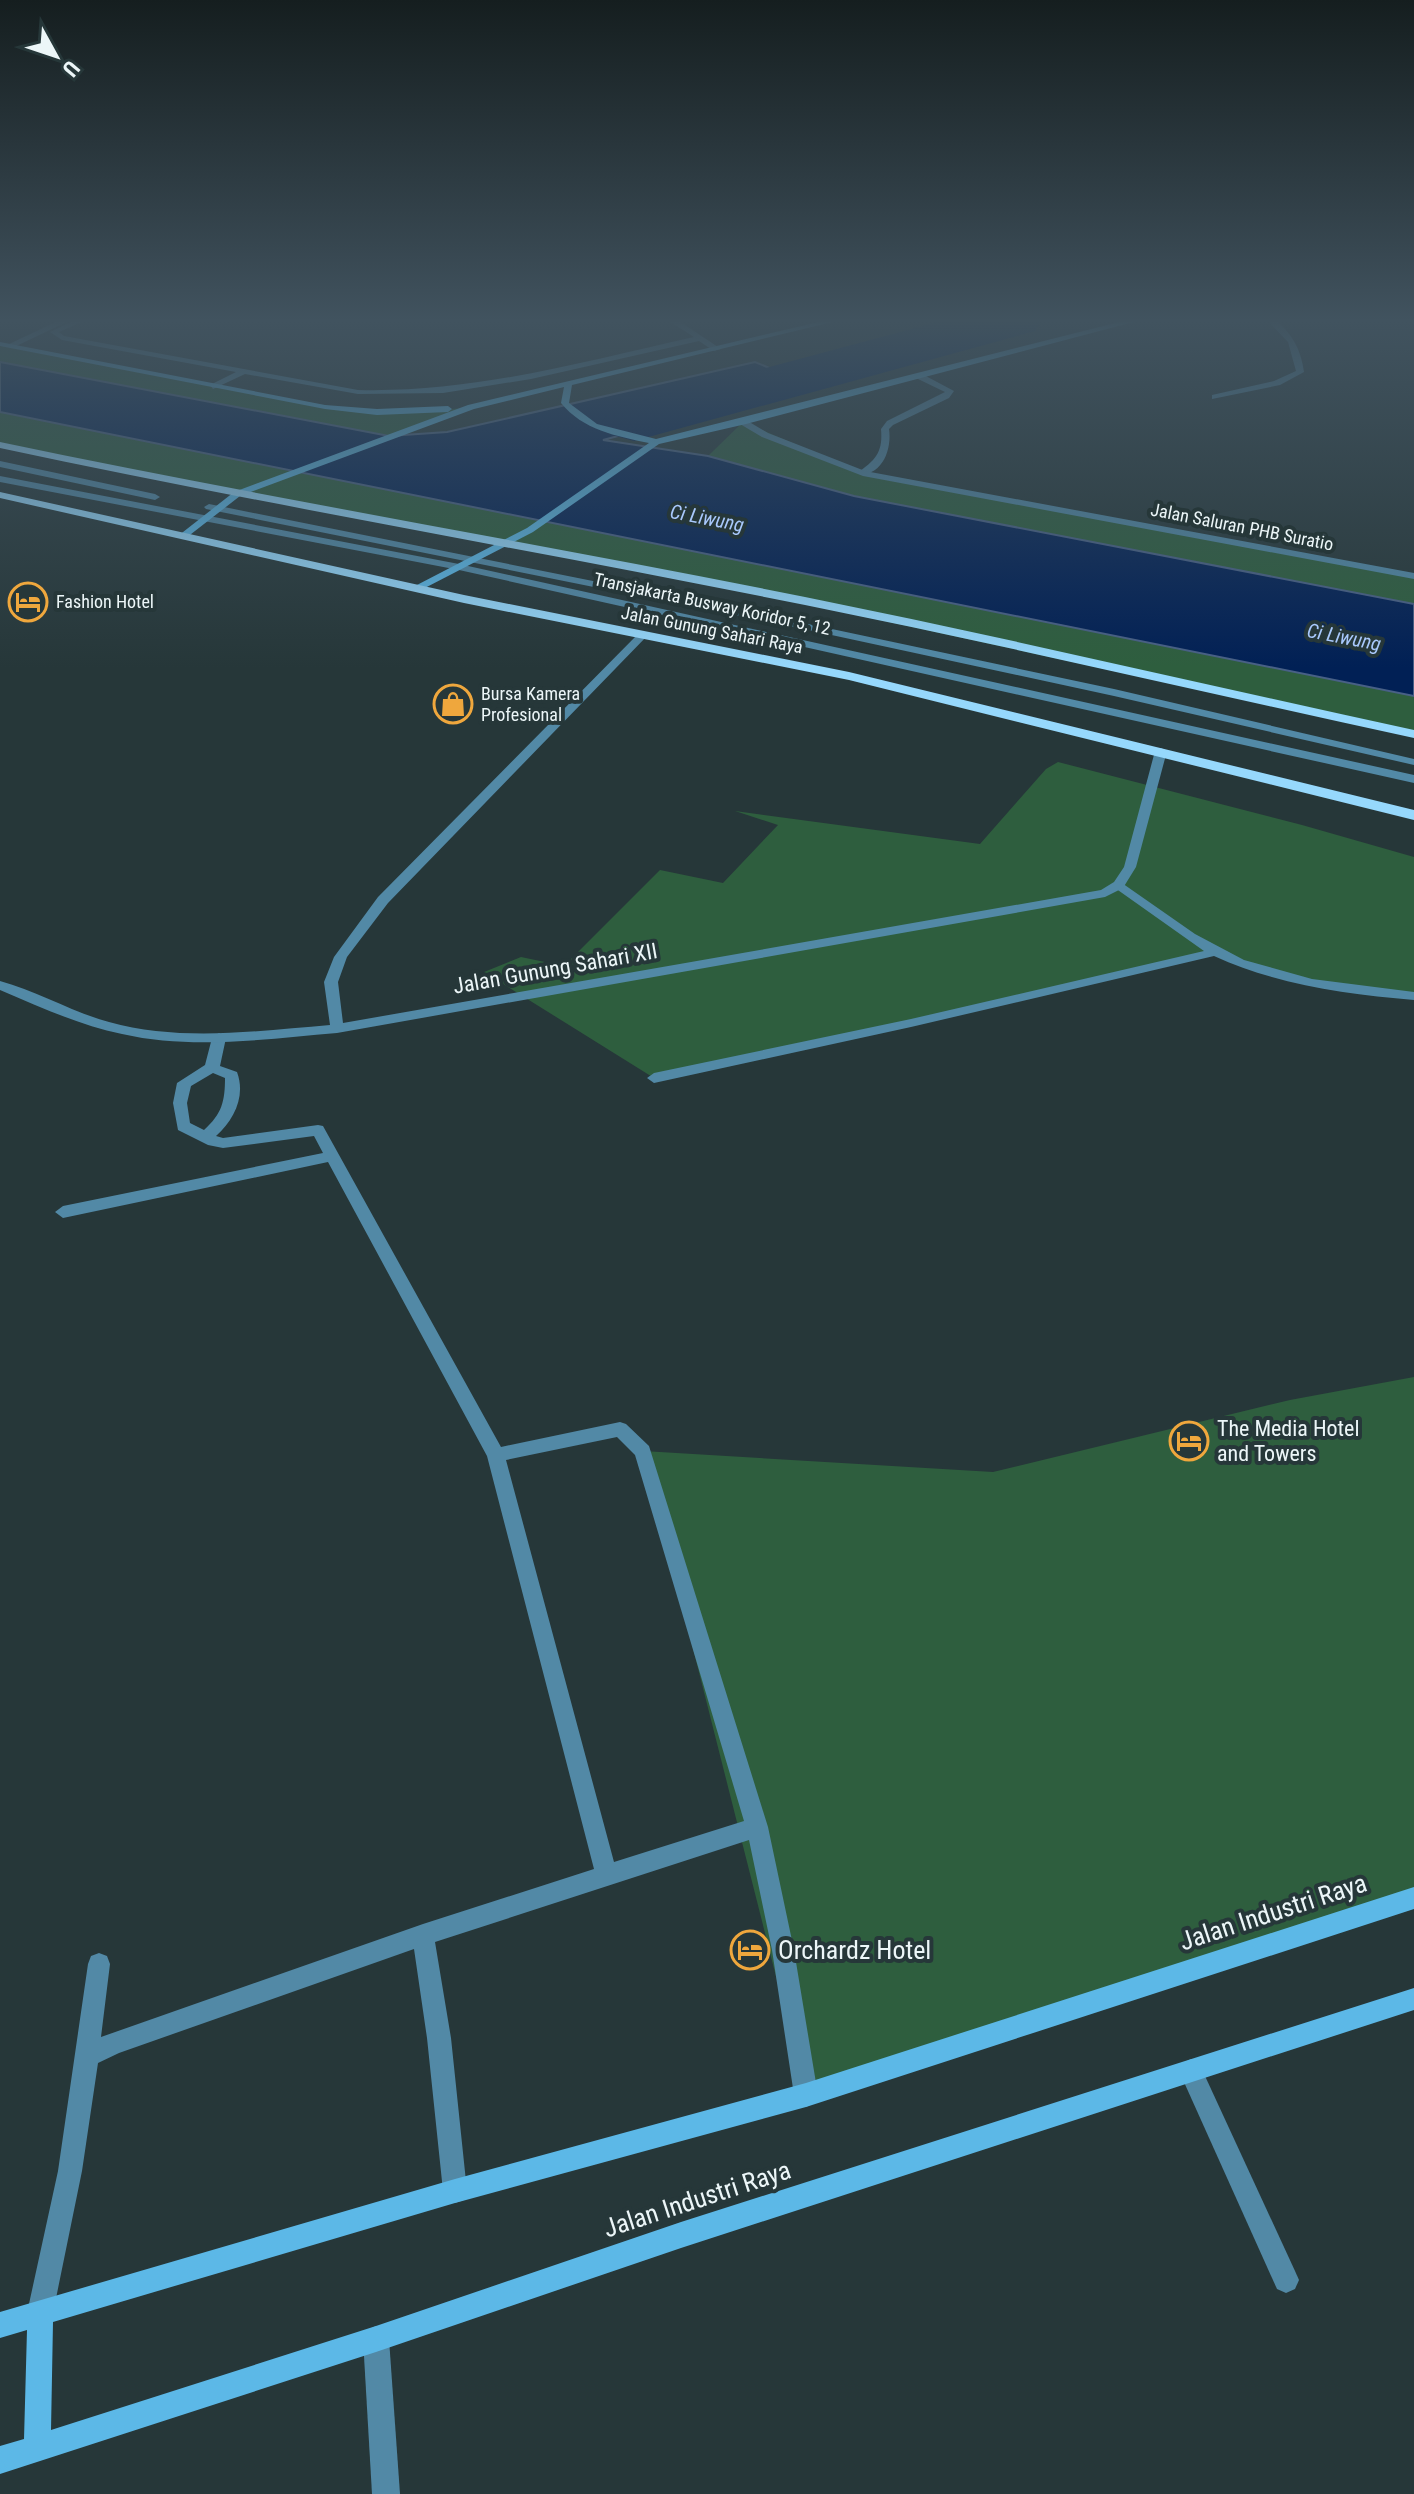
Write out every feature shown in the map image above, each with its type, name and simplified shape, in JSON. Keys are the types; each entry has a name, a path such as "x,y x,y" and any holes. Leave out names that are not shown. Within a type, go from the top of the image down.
{"main road":[{"path":"183,536 237,494 392,435"},
{"path":"625,435 652,444"},
{"path":"419,588 530,530 652,444 681,435"},
{"path":"0,445 237,494 507,542 824,605 1414,734"},
{"name":"Jalan Gunung Sahari Raya","path":"0,495 419,588 849,676 1414,815"},
{"name":"Jalan Industri Raya","path":"0,2325 455,2191 806,2095 1414,1898"},
{"name":"Jalan Industri Raya","path":"0,2460 376,2339 696,2230 1414,1999"},
{"path":"37,2448 40,2313"}],"street":[{"name":"Jalan Saluran PHB Suratio","path":"766,435 863,473 1414,576"},
{"path":"863,473 884,458 888,448 886,435"},
{"name":"Transjakarta Busway Koridor 5, 12","path":"0,464 477,558 1002,668 1414,762"},
{"name":"Transjakarta Busway Koridor 5, 12","path":"0,479 459,567 1414,779"},
{"path":"337,1029 331,982 341,957 383,900 643,635"},
{"path":"1161,751 1130,867 1119,885 1215,952 1247,965 1304,982 1414,996"},
{"name":"Jalan Gunung Sahari XII","path":"0,985 62,1010 138,1033 219,1038 337,1029 1105,893 1119,885"},
{"path":"654,1078 911,1023 1215,952"},
{"path":"212,1068 219,1038"},
{"path":"206,1137 229,1117 232,1104 232,1075 212,1068 184,1083 180,1103 183,1126 206,1137 223,1143 318,1130 496,1455 607,1876"},
{"path":"63,1212 333,1156"},
{"path":"496,1455 620,1429 643,1451 757,1827 783,1950 806,2095"},
{"path":"87,2056 115,2043 423,1935 757,1827"},
{"path":"423,1935 439,2038 455,2191"},
{"path":"40,2313 70,2171 99,1964"},
{"path":"1191,2071 1286,2280"},
{"path":"376,2339 386,2494"}],"green space":[{"path":"0,435 116,435 1414,696 1414,736 667,574 0,445"},
{"path":"729,435 774,435 863,473 1414,576 1414,604 854,496 708,456"},
{"path":"1058,762 1414,857 1414,996 1304,982 1215,952 654,1078 484,972 521,957 564,966 660,870 723,883 778,825 735,811 980,844 1046,769"},
{"path":"1414,1377 1414,1904 806,2095 643,1451 993,1472 1290,1400"}],"water":[{"name":"Ci Liwung","path":"116,435 620,435 603,440 708,456 854,496 1414,604 1414,696"}],"place":[{"name":"Fashion Hotel","path":"28,602"},
{"name":"Bursa Kamera Profesional","path":"453,704"},
{"name":"The Media Hotel and Towers","path":"1189,1441"},
{"name":"Orchardz Hotel","path":"750,1950"}]}
